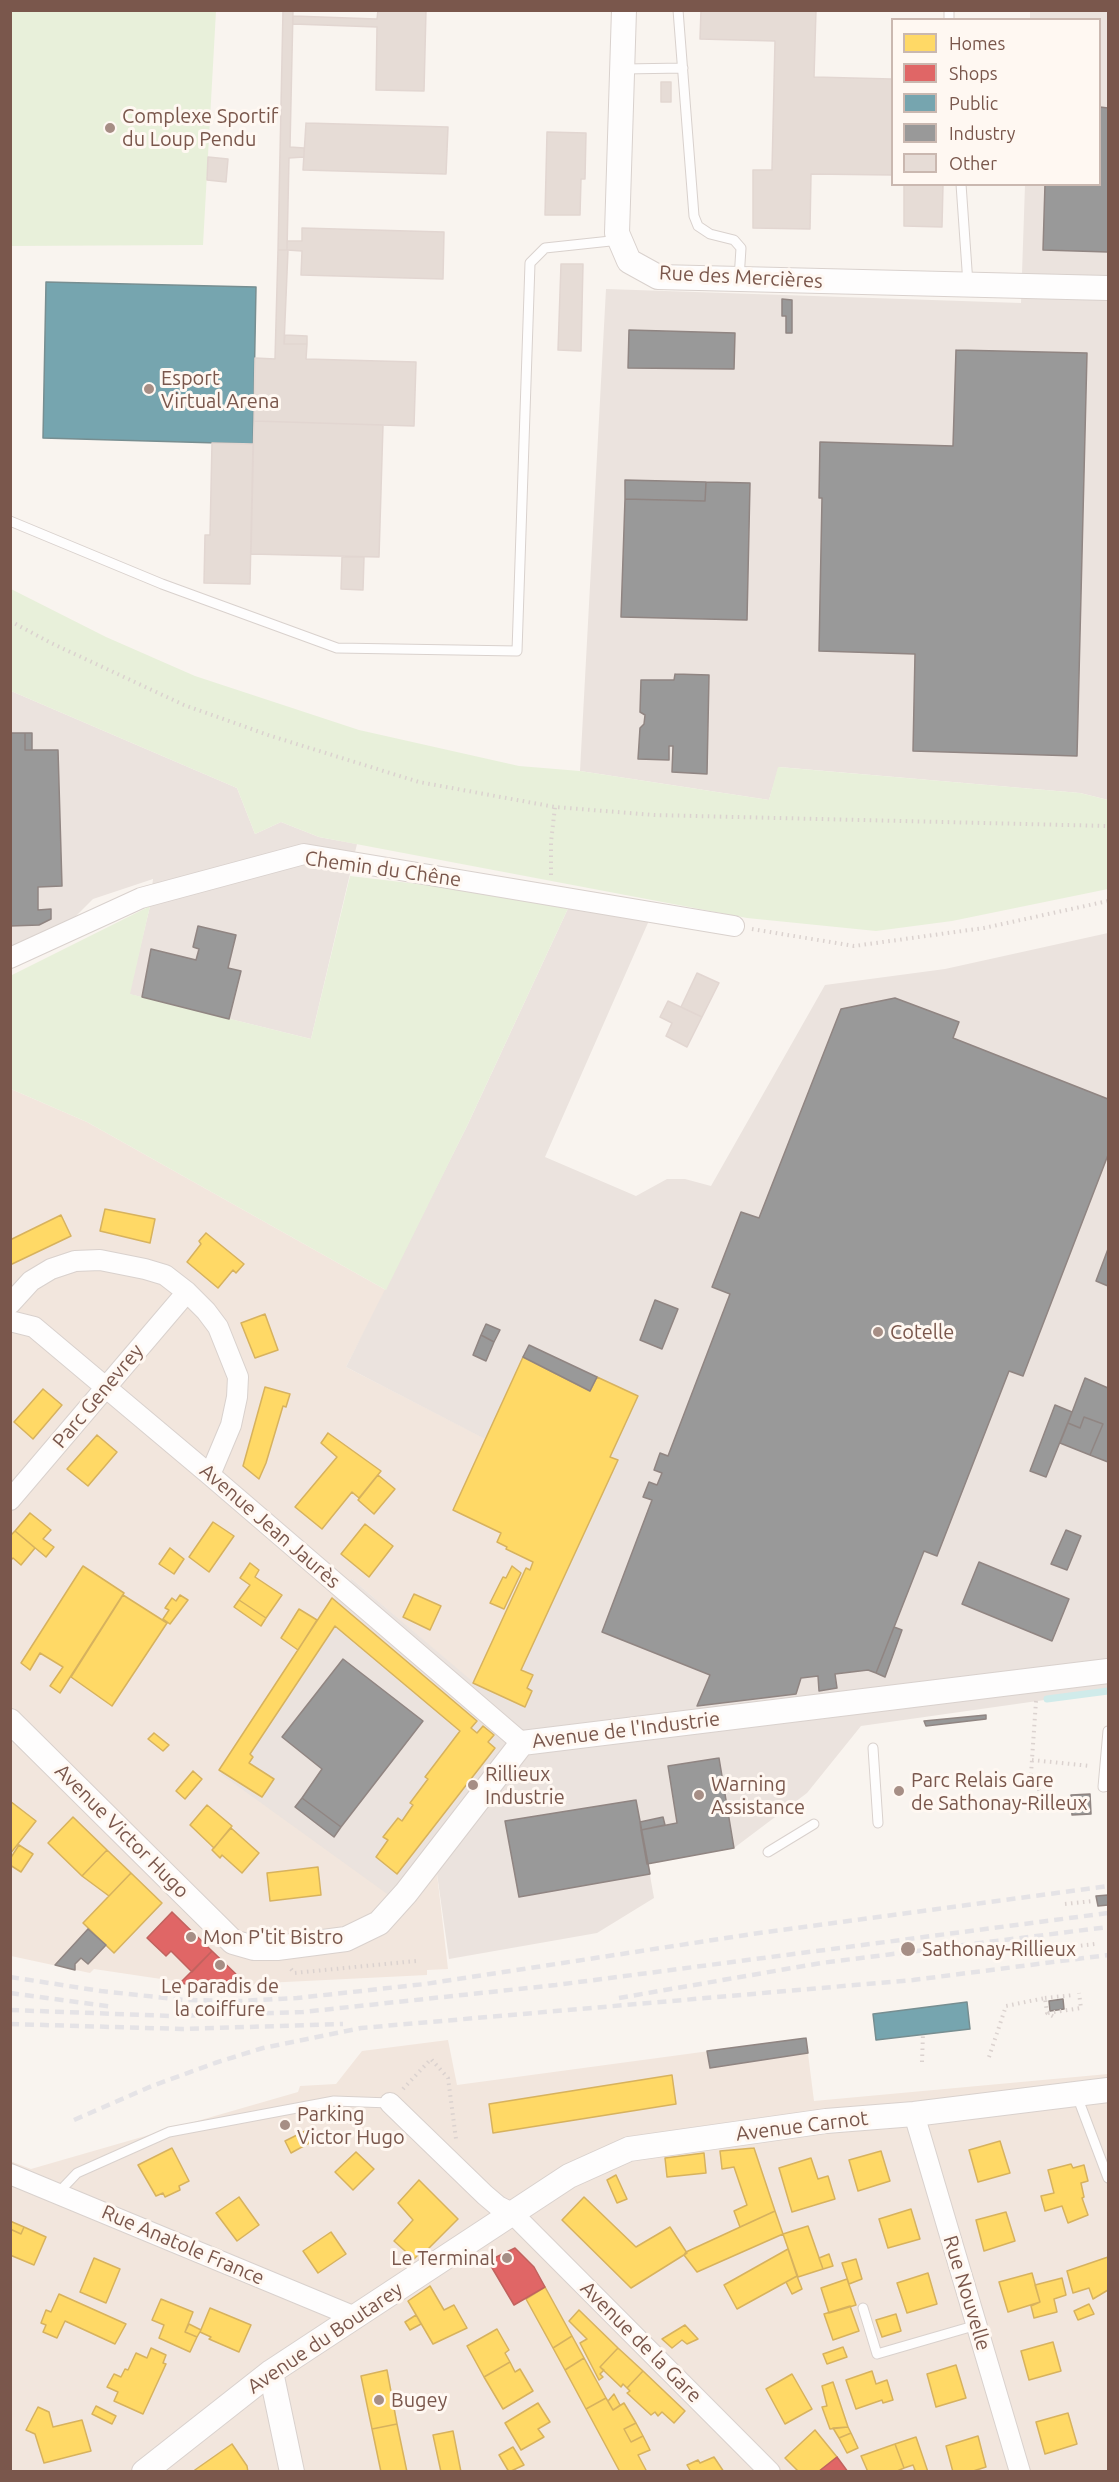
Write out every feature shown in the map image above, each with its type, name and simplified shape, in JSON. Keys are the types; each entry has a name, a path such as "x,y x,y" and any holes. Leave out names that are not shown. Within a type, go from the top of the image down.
{"street":[{"name":"Rue des Mercières","path":"624,10 617,233 629,261 658,277 1108,288"},
{"name":"Chemin du Chêne","path":"10,958 141,898 304,854 734,926"},
{"path":"10,1304 31,1281 51,1269 75,1262 100,1260 165,1275 187,1292 218,1327 238,1377 237,1397 231,1425 210,1475"},
{"name":"Parc Genevrey","path":"10,1500 187,1292"},
{"name":"Avenue Jean Jaurès","path":"10,1321 34,1327 522,1743"},
{"name":"Avenue de l'Industrie","path":"233,1942 254,1948 277,1948 346,1939 379,1923 406,1893 522,1743 1108,1671"},
{"name":"Avenue Victor Hugo","path":"10,1721 233,1942"},
{"name":"Avenue Carnot","path":"512,2213 569,2176 628,2149 826,2121 914,2114 1108,2090"},
{"name":"Avenue de la Gare","path":"390,2103 498,2206 512,2213 770,2472"},
{"name":"Rue Nouvelle","path":"914,2114 1020,2472"},
{"name":"Rue Anatole France","path":"10,2174 355,2317"},
{"name":"Avenue du Boutarey","path":"144,2472 271,2372 512,2213"},
{"path":"271,2372 292,2472"}],"lane":[{"path":"678,10 694,216 698,226 710,234 734,240 741,248 738,279"},
{"path":"622,69 683,68"},
{"path":"961,186 968,284"},
{"path":"10,521 162,584 338,648 517,651 530,263 545,248 620,240"},
{"path":"1108,1731 1103,1787 1108,1786"},
{"path":"873,1748 878,1823"},
{"path":"768,1852 814,1824"},
{"path":"1076,2094 1108,2178"},
{"path":"58,2193 77,2173 169,2132 334,2101 390,2103"},
{"path":"863,2308 877,2354 977,2325"}],"path":[{"path":"10,621 184,705 272,736 418,782 555,807 666,816 1108,826"},
{"path":"552,895 551,842 555,807"},
{"path":"734,926 854,946 984,928 1108,901"},
{"path":"1036,1699 1031,1774 1051,1812"},
{"path":"1031,1760 1105,1768"},
{"path":"1065,1904 1094,1901"},
{"path":"1069,1947 1095,1944"},
{"path":"277,1948 294,1973 417,1961"},
{"path":"1047,2013 1081,2008 1079,1993"},
{"path":"989,2057 1006,2006 1074,1995"},
{"path":"1045,1998 1047,2013"},
{"path":"1047,2013 1056,2018"},
{"path":"922,2062 923,2034"},
{"path":"390,2103 430,2059 448,2078 459,2169"}],"shaded area":[{"path":"1030,11 1108,11 1108,800 1080,793 779,767 769,800 580,771 606,289 1021,303 1025,186 1101,186 1101,18 1030,18"},
{"path":"11,691 237,788 255,834 281,822 319,837 357,844 311,1039 129,994 150,906 153,879 93,899 75,917 11,947"},
{"path":"571,902 651,916 545,1157 636,1196 667,1179 685,1179 711,1186 825,985 945,969 1108,933 1108,1691 861,1726 807,1793 734,1848 648,1864 654,1898 597,1933 449,1959 437,1874 417,1860 390,1896 221,1774 336,1595 352,1579 473,1682 526,1568 530,1570 533,1562 497,1542 501,1533 453,1510 485,1439 346,1367 468,1124"},
{"path":"11,1089 87,1122 386,1290 346,1367 486,1439 501,1533 497,1542 507,1547 506,1550 533,1562 473,1683 352,1579 417,1859 437,1874 448,1969 427,1970 427,1975 265,1983 259,1981 244,1991 223,1990 94,1969 90,1973 11,1956"},
{"path":"806,2038 814,2101 1108,2074 1108,2471 11,2471 10,2161 31,2169 298,2092 300,2086 336,2084 362,2051 448,2040 457,2085"}],"green space":[{"name":"Complexe Sportif du Loup Pendu","path":"10,11 216,11 203,245 11,246"},
{"path":"11,589 106,637 195,676 359,730 519,766 580,771 769,800 778,767 1080,793 1108,800 1108,889 952,921 876,931 747,918 319,837 281,822 255,834 237,788 11,691"},
{"path":"350,876 571,902 468,1124 386,1290 87,1122 11,1089 10,976 150,906 130,994 311,1039"}],"building: Homes":[{"path":"105,1209 155,1219 150,1243 100,1231"},
{"path":"61,1215 71,1236 10,1265 10,1240"},
{"path":"206,1233 244,1264 236,1273 233,1270 218,1288 187,1262 201,1244 199,1241"},
{"path":"265,1314 278,1350 255,1358 241,1323"},
{"path":"523,1357 590,1391 597,1377 638,1396 610,1457 618,1460 521,1670 533,1675 527,1688 532,1691 525,1707 473,1683 526,1568 530,1570 533,1562 497,1542 501,1533 453,1510"},
{"path":"265,1387 290,1394 286,1407 283,1406 259,1479 243,1466"},
{"path":"43,1389 62,1405 33,1439 14,1422"},
{"path":"328,1433 381,1471 359,1498 352,1492 322,1529 295,1507 337,1457 321,1443"},
{"path":"97,1435 117,1452 88,1486 67,1469"},
{"path":"378,1475 395,1489 374,1514 358,1500"},
{"path":"30,1513 51,1530 43,1539 54,1547 46,1557 15,1531"},
{"path":"213,1522 234,1536 209,1572 189,1557"},
{"path":"365,1524 393,1546 369,1577 341,1554"},
{"path":"15,1531 35,1548 21,1565 13,1558 10,1561 10,1536"},
{"path":"170,1548 184,1559 174,1574 159,1564"},
{"path":"250,1563 259,1570 255,1577 282,1595 266,1618 239,1600 250,1585 240,1578"},
{"path":"83,1566 124,1593 60,1693 50,1686 63,1667 40,1653 30,1670 21,1663"},
{"path":"512,1566 521,1573 504,1609 490,1603 503,1577 506,1578"},
{"path":"414,1594 441,1606 430,1630 403,1617"},
{"path":"123,1595 167,1623 112,1706 71,1677"},
{"path":"180,1595 188,1600 170,1624 163,1619 169,1610 165,1608 172,1598 176,1601"},
{"path":"332,1598 477,1721 471,1728 477,1733 483,1726 494,1735 488,1742 495,1748 397,1874 376,1857 388,1840 383,1837 398,1818 402,1821 413,1805 410,1803 428,1779 425,1777 460,1731 335,1626 250,1754 253,1757 249,1763 274,1779 262,1797 219,1770"},
{"path":"239,1600 266,1618 261,1626 234,1607"},
{"path":"299,1609 317,1620 298,1650 281,1638"},
{"path":"154,1733 169,1745 163,1751 148,1739"},
{"path":"193,1771 202,1779 185,1799 176,1791"},
{"path":"10,1801 36,1821 10,1854"},
{"path":"207,1805 232,1826 214,1848 190,1825"},
{"path":"73,1817 107,1850 82,1876 48,1843"},
{"path":"231,1828 259,1853 242,1873 222,1855 220,1858 212,1850"},
{"path":"19,1845 33,1854 21,1872 10,1865 10,1859"},
{"path":"107,1850 131,1873 109,1896 82,1876"},
{"path":"318,1867 321,1895 270,1901 267,1873"},
{"path":"131,1873 162,1903 114,1953 83,1923"},
{"path":"672,2075 676,2104 493,2133 489,2104"},
{"path":"305,2131 311,2142 291,2153 285,2141"},
{"path":"1000,2141 1010,2173 978,2182 969,2150"},
{"path":"172,2148 189,2181 179,2186 180,2190 165,2197 163,2193 156,2196 138,2165"},
{"path":"754,2148 775,2211 740,2227 734,2211 747,2205 734,2167 722,2169 720,2151"},
{"path":"881,2151 890,2181 858,2191 849,2160"},
{"path":"356,2152 374,2169 353,2190 335,2172"},
{"path":"704,2153 706,2173 667,2177 665,2158"},
{"path":"811,2158 818,2179 828,2176 835,2199 792,2212 779,2168"},
{"path":"1071,2164 1073,2168 1084,2165 1088,2181 1081,2183 1084,2197 1082,2198 1088,2215 1068,2223 1062,2206 1045,2211 1041,2196 1054,2193 1048,2170"},
{"path":"616,2175 627,2199 617,2203 607,2180"},
{"path":"419,2180 458,2219 426,2251 424,2249 414,2259 394,2241 413,2220 398,2203"},
{"path":"239,2197 259,2225 237,2241 216,2213"},
{"path":"584,2197 636,2247 670,2227 687,2253 631,2288 562,2220"},
{"path":"911,2209 920,2239 888,2248 879,2219"},
{"path":"775,2211 783,2234 697,2272 684,2255 686,2252"},
{"path":"1006,2212 1015,2241 984,2251 976,2220"},
{"path":"10,2221 24,2227 21,2234 10,2229"},
{"path":"808,2226 823,2269 798,2277 783,2234"},
{"path":"24,2227 46,2237 34,2265 10,2255 10,2229 21,2234"},
{"path":"331,2232 346,2254 318,2273 303,2251"},
{"path":"788,2249 797,2276 737,2309 724,2285"},
{"path":"829,2254 833,2266 823,2269 819,2258"},
{"path":"1108,2257 1108,2290 1093,2299 1089,2288 1073,2293 1067,2271"},
{"path":"94,2258 120,2269 106,2303 80,2292"},
{"path":"856,2259 862,2279 849,2284 842,2263"},
{"path":"928,2273 937,2304 907,2313 897,2283"},
{"path":"1032,2273 1040,2302 1008,2312 999,2282"},
{"path":"797,2276 802,2289 792,2294 786,2282"},
{"path":"1062,2278 1066,2295 1054,2299 1057,2312 1034,2318 1031,2306 1040,2302 1035,2285"},
{"path":"847,2279 856,2305 829,2313 821,2288"},
{"path":"430,2286 444,2310 454,2305 467,2328 433,2344 408,2301"},
{"path":"545,2287 572,2336 553,2348 526,2299"},
{"path":"59,2294 126,2324 115,2344 65,2321 57,2338 43,2332 46,2325 41,2323 46,2310 51,2312"},
{"path":"161,2299 193,2312 185,2332 197,2337 190,2352 159,2338 164,2325 152,2320"},
{"path":"1089,2304 1094,2314 1078,2320 1074,2311"},
{"path":"850,2306 859,2331 833,2340 824,2314"},
{"path":"210,2308 251,2325 239,2352 209,2339 211,2337 200,2332"},
{"path":"579,2310 618,2348 600,2367 604,2370 600,2374 603,2377 599,2380 580,2343 587,2339 569,2321"},
{"path":"896,2314 901,2331 882,2337 876,2320"},
{"path":"416,2315 421,2324 410,2330 405,2322"},
{"path":"189,2324 201,2330 197,2337 185,2332"},
{"path":"685,2325 698,2339 687,2344 682,2340 672,2348 662,2339"},
{"path":"497,2329 509,2350 505,2353 510,2362 484,2377 467,2346"},
{"path":"572,2336 584,2358 565,2370 553,2348"},
{"path":"1053,2342 1061,2371 1029,2380 1021,2351"},
{"path":"843,2347 847,2357 827,2364 823,2354"},
{"path":"151,2348 166,2355 163,2363 166,2364 143,2414 114,2401 118,2392 107,2387 114,2374 121,2377 125,2369 128,2370 136,2353 147,2358"},
{"path":"618,2348 643,2371 627,2388 623,2384 621,2387 600,2367"},
{"path":"584,2358 606,2398 586,2409 565,2370"},
{"path":"510,2362 515,2372 520,2369 533,2391 503,2409 484,2377"},
{"path":"956,2365 966,2398 936,2407 927,2374"},
{"name":"Bugey","path":"387,2370 397,2424 372,2429 361,2376"},
{"path":"643,2371 685,2411 674,2423 662,2412 658,2416 655,2412 651,2415 627,2393 630,2391 627,2388"},
{"path":"872,2371 876,2384 887,2380 893,2400 883,2403 882,2400 856,2409 846,2380"},
{"path":"792,2374 812,2409 785,2424 766,2389"},
{"path":"833,2382 848,2427 830,2429 822,2407 827,2406 822,2386"},
{"path":"614,2394 620,2405 613,2410 608,2401"},
{"path":"606,2398 613,2410 624,2403 636,2423 624,2429 631,2442 643,2436 650,2450 638,2455 647,2472 620,2472 586,2409"},
{"path":"538,2403 550,2422 538,2429 544,2437 521,2450 505,2423"},
{"path":"96,2406 116,2416 112,2424 92,2414"},
{"path":"38,2407 49,2412 53,2427 82,2420 91,2451 44,2463 35,2434 26,2430"},
{"path":"1068,2413 1077,2444 1045,2454 1036,2422"},
{"path":"636,2423 643,2436 631,2442 624,2429"},
{"path":"397,2424 407,2472 381,2472 372,2429"},
{"path":"848,2427 851,2433 839,2438 833,2428"},
{"path":"815,2430 837,2457 818,2472 799,2472 785,2458"},
{"path":"453,2431 461,2472 441,2472 433,2435"},
{"path":"851,2433 858,2448 847,2453 839,2438"},
{"path":"978,2436 986,2467 970,2472 953,2472 946,2446"},
{"path":"916,2437 928,2472 910,2472 915,2470 913,2465 904,2468 895,2444"},
{"path":"232,2444 247,2466 248,2472 192,2472"},
{"path":"895,2444 904,2468 895,2472 868,2472 861,2456"},
{"path":"513,2447 524,2465 509,2472 499,2455"},
{"path":"714,2457 724,2472 691,2472 687,2465 698,2460 700,2463"}],"building: Shops":[{"path":"172,1912 212,1951 192,1972 171,1951 166,1956 147,1938"},
{"path":"212,1951 239,1977 232,1985 205,1980 203,1987 180,1983"},
{"path":"515,2248 534,2267 545,2287 514,2305 488,2261"},
{"path":"837,2457 848,2472 818,2472"}],"building: Public":[{"name":"Esport Virtual Arena","path":"46,282 256,287 253,444 43,438"},
{"name":"Sathonay-Rillieux","path":"967,2002 970,2029 876,2040 873,2014"}],"building: Industry":[{"path":"1101,107 1108,108 1108,252 1043,250 1045,186 1101,186"},
{"path":"782,299 792,300 792,333 786,333 786,316 782,316"},
{"path":"629,330 735,333 734,369 628,368"},
{"path":"956,350 1087,353 1077,756 913,751 915,654 819,651 822,498 819,498 820,442 953,446"},
{"path":"625,480 706,482 705,501 625,499"},
{"path":"706,482 750,483 747,620 621,617 625,499 705,501"},
{"path":"675,674 709,675 707,774 672,772 673,746 669,746 669,760 638,759 640,728 644,724 645,715 640,712 641,680 674,680"},
{"path":"10,733 25,733 25,750 58,750 62,886 38,887 38,910 51,909 51,919 39,925 10,926"},
{"path":"25,733 32,733 32,750 25,750"},
{"path":"198,926 236,935 228,968 241,971 229,1019 142,997 151,949 196,960 199,949 193,947"},
{"name":"Cotelle","path":"895,998 959,1022 953,1038 1108,1099 1108,1155 1023,1376 1009,1371 937,1556 924,1551 876,1673 868,1670 835,1674 837,1688 819,1691 818,1676 801,1678 796,1694 697,1706 710,1675 602,1632 652,1500 643,1497 649,1482 657,1485 662,1473 654,1470 660,1453 668,1456 730,1294 712,1287 741,1212 759,1218 841,1009"},
{"path":"1108,1249 1108,1286 1096,1281"},
{"path":"655,1300 678,1309 662,1349 640,1340"},
{"path":"486,1324 500,1330 494,1342 481,1335"},
{"path":"481,1335 494,1342 486,1361 473,1355"},
{"path":"529,1345 597,1377 590,1391 523,1357"},
{"path":"1085,1378 1108,1388 1108,1462 1090,1455 1103,1424 1084,1417 1080,1428 1068,1423"},
{"path":"1055,1405 1072,1412 1046,1477 1030,1471"},
{"path":"1084,1417 1103,1424 1090,1455 1060,1443 1068,1423 1080,1428"},
{"path":"1066,1530 1081,1536 1067,1570 1051,1564"},
{"path":"979,1562 1069,1599 1052,1641 962,1604"},
{"path":"894,1627 902,1630 885,1677 876,1673"},
{"path":"343,1659 423,1721 341,1827 302,1798 322,1769 282,1737"},
{"path":"986,1715 986,1719 926,1726 924,1721"},
{"name":"Warning Assistance","path":"719,1758 734,1848 647,1864 641,1830 677,1823 668,1766"},
{"path":"1090,1794 1091,1814 1072,1815 1071,1795"},
{"path":"302,1798 341,1827 334,1837 295,1807"},
{"path":"636,1800 650,1874 519,1897 505,1821"},
{"path":"663,1817 665,1825 641,1830 640,1822"},
{"path":"1108,1895 1108,1905 1098,1906 1096,1896"},
{"path":"88,1929 106,1945 88,1964 81,1958 75,1964 75,1970 55,1965"},
{"path":"1063,1999 1064,2009 1050,2011 1049,2001"},
{"path":"806,2038 808,2053 710,2068 707,2051"}],"building: Other":[{"path":"283,10 293,10 290,147 304,148 304,157 289,158 287,250 278,250"},
{"path":"378,10 426,10 424,91 376,90 377,27 293,24 293,16 377,19"},
{"path":"701,10 816,10 814,77 891,79 891,175 811,174 810,229 753,228 753,170 772,170 775,41 700,39"},
{"path":"661,82 671,82 671,102 661,102"},
{"path":"306,123 448,127 446,174 303,170"},
{"path":"547,132 586,133 585,179 581,179 580,215 545,215"},
{"path":"208,157 228,159 226,182 207,180"},
{"path":"904,186 943,186 942,227 904,226"},
{"path":"302,228 444,232 443,279 301,275 302,251 287,250 287,241 302,241"},
{"path":"278,250 288,250 284,344 307,344 306,359 416,362 414,426 254,421 255,358 275,359"},
{"path":"561,264 583,264 581,351 558,350"},
{"path":"285,335 307,336 307,344 284,344"},
{"path":"254,421 383,425 379,557 251,554"},
{"path":"212,443 253,444 250,584 204,583 205,535 210,535"},
{"path":"342,557 364,557 363,590 341,589"},
{"path":"697,973 719,983 702,1017 681,1007"},
{"path":"668,1001 702,1017 687,1047 666,1036 672,1023 660,1017"}],"waterway":[{"path":"1047,1699 1108,1691"}],"railway":[{"path":"10,1977 101,1991 184,2000 240,2001 297,1998 425,1984 759,1933 1108,1886"},
{"path":"10,2010 172,2016 303,2012 556,1985 1108,1913"},
{"path":"619,1998 821,1963 1108,1927"},
{"path":"74,2120 152,2086 215,2063 263,2048 361,2028 913,1980 1108,1955"},
{"path":"10,1993 114,2007"},
{"path":"10,2024 182,2029 343,2024"}],"place":[{"name":"Complexe Sportif du Loup Pendu","path":"110,128"},
{"name":"Esport Virtual Arena","path":"149,389"},
{"name":"Cotelle","path":"878,1332"},
{"name":"Rillieux Industrie","path":"473,1785"},
{"name":"Parc Relais Gare de Sathonay-Rilleux","path":"899,1791"},
{"name":"Warning Assistance","path":"699,1795"},
{"name":"Mon P'tit Bistro","path":"191,1937"},
{"name":"Sathonay-Rillieux","path":"908,1949"},
{"name":"Le paradis de la coiffure","path":"220,1965"},
{"name":"Parking Victor Hugo","path":"285,2125"},
{"name":"Le Terminal","path":"507,2258"},
{"name":"Bugey","path":"379,2400"}]}
